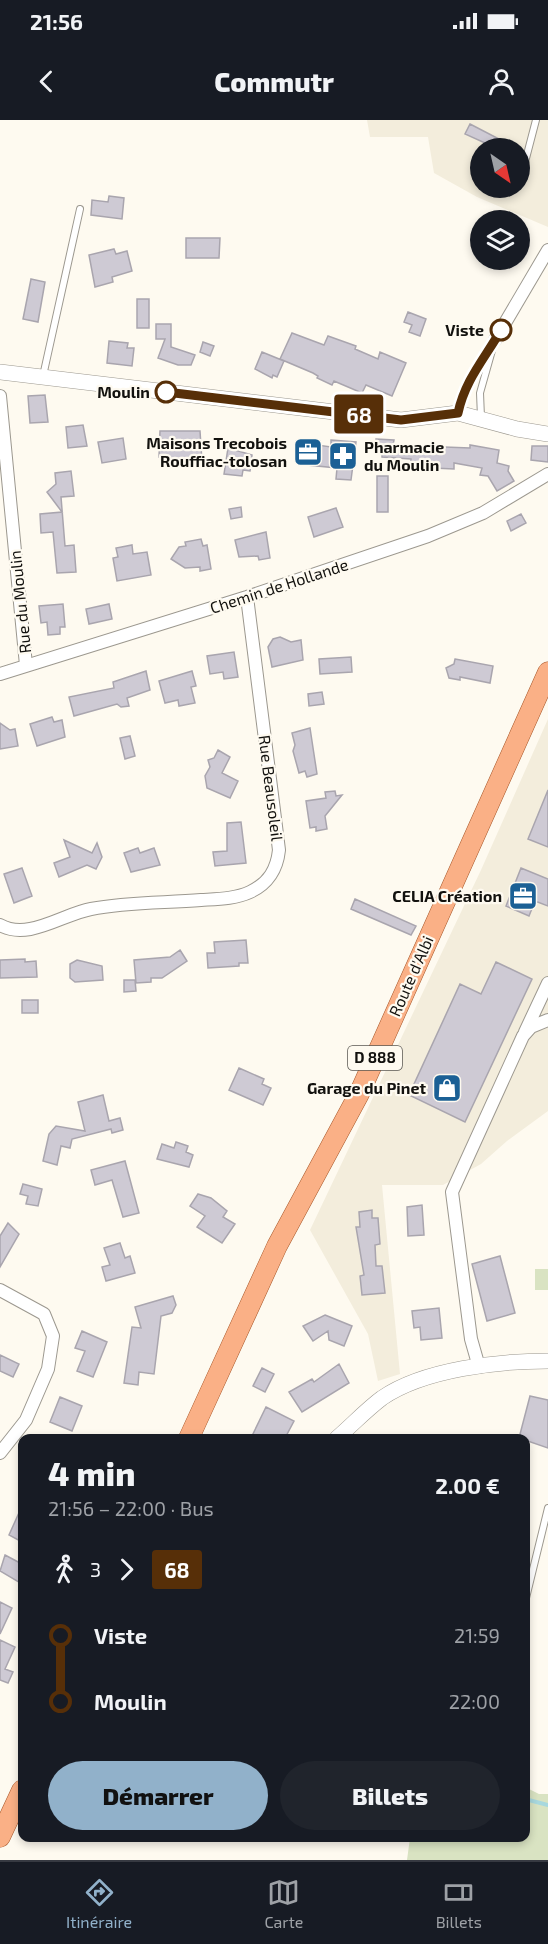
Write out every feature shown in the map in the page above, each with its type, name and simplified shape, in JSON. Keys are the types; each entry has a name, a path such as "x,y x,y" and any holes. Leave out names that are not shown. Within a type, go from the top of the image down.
{"main road":[{"name":"Route d'Albi","path":"191,1434 277,1246 359,1094 548,672"},
{"path":"0,1837 18,1799"}],"street":[{"path":"495,340 548,250"},
{"path":"0,372 401,420 458,413 481,417 517,429 548,434"},
{"name":"Rue du Moulin","path":"0,396 26,665"},
{"name":"Chemin de Hollande","path":"0,674 247,597 428,537 483,513 548,474"},
{"name":"Rue Beausoleil","path":"0,924 15,930 27,930 92,908 235,897 260,887 270,876 277,866 279,850 247,597"},
{"path":"479,1366 471,1339 452,1192 548,982"},
{"path":"523,1035 531,1027 548,1020"},
{"path":"0,1290 44,1314 53,1336 48,1369 26,1420 0,1453"},
{"path":"341,1434 371,1407 392,1393 424,1380 479,1366 548,1361"}],"lane":[{"path":"530,143 536,120"},
{"path":"43,377 80,209"},
{"path":"458,413 462,394 495,340"},
{"path":"481,417 480,393 495,340"},
{"path":"530,1582 548,1508"}],"shaded area":[{"path":"367,120 548,120 548,227 530,219 530,210 508,210 479,198 530,198 530,138 470,138 470,193 434,173 428,137 370,137"},
{"path":"548,719 548,1111 507,1141 481,1164 443,1185 382,1185 400,1374 378,1381 368,1334 310,1230 481,870"}],"green space":[{"path":"535,1269 548,1269 548,1290 535,1290"},
{"path":"530,1790 539,1794 548,1794 548,1860 407,1860 409,1842 530,1842"}],"building":[{"path":"470,124 497,138 474,138 465,134"},
{"path":"109,196 124,198 122,219 91,215 92,200 108,202"},
{"path":"186,238 220,238 219,258 186,258"},
{"path":"114,249 116,254 127,251 132,271 112,277 113,282 95,287 89,255"},
{"path":"31,279 45,282 38,322 23,319"},
{"path":"137,299 149,299 149,328 137,328"},
{"path":"408,312 426,319 420,336 409,332 412,325 404,322"},
{"path":"156,324 171,324 171,347 195,355 191,365 178,365 158,358 165,339 156,339"},
{"path":"292,333 324,345 328,336 356,346 355,349 378,359 380,352 406,363 392,396 366,385 362,393 334,381 332,385 317,378 318,376 313,373 280,359"},
{"path":"109,341 128,343 127,348 134,348 132,366 107,363"},
{"path":"203,342 214,346 210,356 200,352"},
{"path":"262,352 284,361 277,377 273,375 272,378 255,369"},
{"path":"45,395 48,422 30,423 28,396"},
{"path":"83,425 87,446 68,448 66,427"},
{"path":"160,431 200,431 202,462 166,461 166,457 159,457"},
{"path":"123,438 126,459 102,463 98,442"},
{"path":"376,439 394,440 393,445 470,448 470,445 499,450 497,463 509,466 508,471 514,481 497,491 488,476 480,475 482,468 454,463 454,469 411,467 411,459 382,457 382,454 375,454"},
{"path":"331,440 356,442 351,480 336,479 337,468 307,465 310,444 331,447"},
{"path":"532,446 548,446 548,462 531,460"},
{"path":"228,448 252,455 250,471 243,470 242,476 224,474"},
{"path":"71,471 74,496 61,497 65,546 74,545 76,572 57,573 53,532 41,533 40,514 62,512 47,492 56,484 55,473"},
{"path":"377,476 388,476 388,512 377,512"},
{"path":"241,507 242,517 231,519 229,509"},
{"path":"336,508 343,527 314,537 308,517"},
{"path":"521,514 526,523 511,531 507,521"},
{"path":"266,532 270,558 259,560 258,556 239,557 235,540"},
{"path":"201,539 203,546 207,545 211,569 200,571 200,567 185,568 171,559 179,547 186,546 185,542"},
{"path":"132,545 133,554 147,552 151,575 117,581 113,558 118,557 116,548"},
{"path":"63,604 65,627 60,627 60,634 48,635 47,622 41,623 39,606"},
{"path":"109,604 112,619 89,624 86,609"},
{"path":"280,637 291,642 301,640 303,660 272,667 268,647 273,639"},
{"path":"234,652 238,677 224,679 223,672 210,674 207,656"},
{"path":"351,657 352,672 320,674 319,659"},
{"path":"455,659 493,666 490,683 460,677 460,680 449,678 446,668 454,664"},
{"path":"146,671 150,690 127,698 129,706 121,707 117,704 74,716 69,697 114,688 113,682"},
{"path":"192,671 196,686 191,687 195,703 179,706 178,700 165,703 159,681"},
{"path":"322,692 324,704 309,706 308,694"},
{"path":"52,717 54,722 62,720 65,737 37,746 30,724"},
{"path":"0,723 10,730 15,729 18,746 0,749"},
{"path":"310,728 317,774 307,777 305,771 299,773 293,751 295,745 292,733"},
{"path":"130,736 135,756 125,759 120,738"},
{"path":"218,750 230,757 222,773 238,781 230,798 207,788 205,776 210,767 208,760 214,758"},
{"path":"548,790 548,847 528,839"},
{"path":"335,791 336,796 342,795 325,816 327,829 316,831 316,827 310,828 306,801 326,798 325,792"},
{"path":"241,822 246,863 215,866 213,852 227,851 227,823"},
{"path":"64,840 92,853 97,843 102,857 96,869 87,865 59,877 54,863 70,857"},
{"path":"138,848 140,853 154,848 160,865 131,872 124,853"},
{"path":"22,868 32,896 14,903 4,874"},
{"path":"521,868 548,879 548,906 535,901 529,916 506,906"},
{"path":"355,899 416,926 411,935 351,909"},
{"path":"246,940 248,963 239,963 239,966 208,968 207,953 215,953 214,942"},
{"path":"180,950 187,961 162,978 151,978 151,982 136,983 134,960 170,957"},
{"path":"25,959 25,962 36,961 37,977 0,978 0,960"},
{"path":"77,960 102,966 103,980 75,982 70,978 70,964"},
{"path":"496,962 532,979 465,1122 409,1095 460,984 481,994"},
{"path":"124,980 135,980 136,991 124,992"},
{"path":"22,1000 38,1000 38,1013 22,1013"},
{"path":"239,1068 264,1079 262,1084 271,1088 263,1105 229,1090"},
{"path":"103,1095 109,1121 120,1118 123,1130 112,1133 111,1129 72,1139 70,1148 61,1146 57,1165 43,1161 49,1134 56,1126 85,1131 78,1102"},
{"path":"176,1142 188,1146 186,1152 193,1155 189,1167 157,1159 162,1144 174,1148"},
{"path":"125,1161 139,1213 123,1217 112,1180 95,1185 91,1170"},
{"path":"23,1184 42,1189 38,1206 26,1204 28,1196 20,1194"},
{"path":"198,1194 211,1198 227,1211 223,1217 235,1224 222,1243 197,1227 205,1216 190,1206"},
{"path":"422,1205 424,1235 408,1236 407,1207"},
{"path":"372,1210 372,1218 378,1218 380,1244 375,1245 376,1266 382,1266 385,1293 362,1295 360,1276 364,1275 356,1227 360,1227 359,1212"},
{"path":"8,1223 19,1234 0,1267 0,1236"},
{"path":"120,1243 125,1258 130,1256 135,1273 106,1281 102,1267 110,1265 104,1248"},
{"path":"500,1256 515,1313 487,1321 472,1264"},
{"path":"173,1296 176,1305 172,1313 161,1316 154,1374 139,1372 138,1385 124,1383 132,1327 141,1328 135,1307"},
{"path":"439,1308 442,1338 421,1340 420,1327 414,1328 412,1311"},
{"path":"325,1315 352,1326 344,1346 329,1340 328,1331 313,1341 303,1326"},
{"path":"82,1331 107,1342 93,1377 77,1371 85,1351 75,1348"},
{"path":"0,1355 19,1364 13,1377 0,1371"},
{"path":"339,1364 349,1383 302,1412 289,1392 312,1379 314,1382"},
{"path":"262,1368 274,1374 265,1392 253,1386"},
{"path":"530,1396 548,1400 548,1448 530,1442 530,1434 520,1434"},
{"path":"60,1397 82,1406 72,1431 50,1422"},
{"path":"266,1407 294,1421 287,1434 253,1434"},
{"path":"18,1515 18,1540 9,1535"},
{"path":"5,1555 18,1562 18,1582 0,1571"},
{"path":"0,1602 12,1608 0,1634"},
{"path":"0,1640 15,1647 5,1669 13,1672 8,1683 0,1680"}],"waterway":[{"path":"530,1800 548,1805"}],"bus line":[{"name":"68","path":"166,392 401,420 416,420 458,413 462,394 478,362 501,330"}],"place":[{"name":"Viste","path":"501,330"},
{"name":"Moulin","path":"166,392"},
{"name":"Maisons Trecobois Rouffiac-tolosan","path":"308,452"},
{"name":"Pharmacie du Moulin","path":"343,456"},
{"name":"CELIA Création","path":"523,896"},
{"name":"Garage du Pinet","path":"447,1088"}]}
